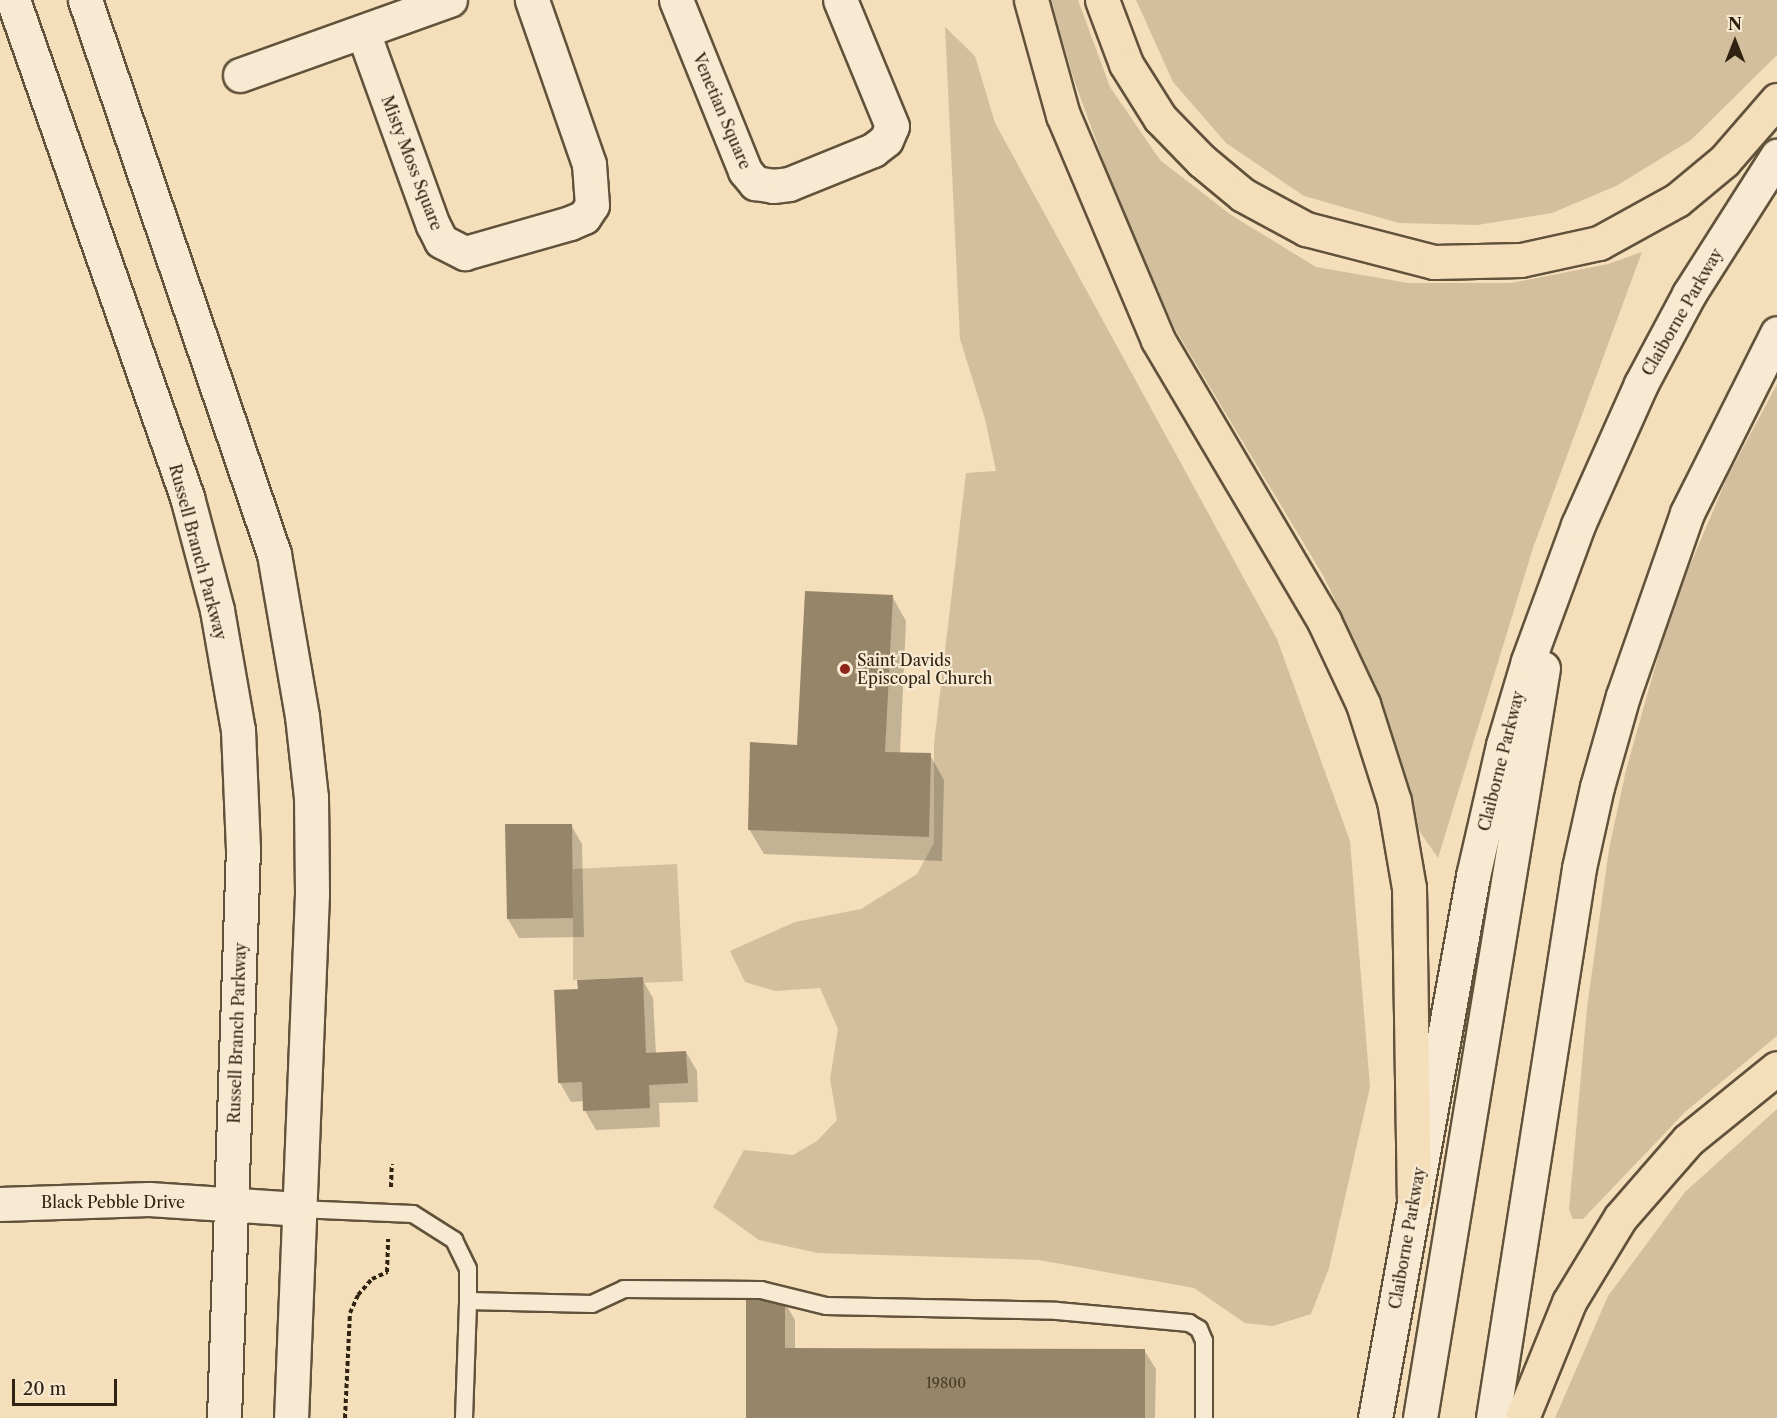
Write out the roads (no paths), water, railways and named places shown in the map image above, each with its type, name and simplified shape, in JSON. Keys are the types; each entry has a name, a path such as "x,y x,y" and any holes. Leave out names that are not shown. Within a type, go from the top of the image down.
{"highway":[{"path":"1031,0 1063,115 1158,340 1324,621 1363,704 1394,801 1409,888 1414,1194"},
{"path":"1102,0 1126,64 1160,118 1202,161 1243,195 1306,229 1434,262 1521,260 1599,243 1677,200 1724,161 1777,100"},
{"path":"1522,1418 1569,1302 1620,1218 1688,1140 1777,1068"}],"street":[{"name":"Russell Branch Parkway","path":"13,0 187,498 218,610 238,730 243,848 224,1418"},
{"path":"85,0 270,543 290,635 311,797 312,894 291,1418"},
{"path":"240,75 450,0"},
{"name":"Misty Moss Square","path":"363,32 433,225 441,241 465,253 570,224 584,217 592,205 589,164 531,0"},
{"name":"Venetian Square","path":"676,0 745,171 755,183 773,186 789,184 873,150 886,140 892,126 840,0"},
{"name":"Claiborne Parkway","path":"1375,1418 1414,1194 1449,1026 1473,876 1503,745 1554,585 1641,384 1689,294 1777,156"},
{"path":"1493,1418 1579,868 1598,787 1623,696 1687,513 1723,435 1777,333"},
{"path":"1420,1418 1502,934 1554,585"},
{"name":"Black Pebble Drive","path":"0,1204 149,1199 298,1209"}],"lane":[{"path":"298,1209 413,1214 454,1240 468,1269 464,1418"},
{"path":"468,1301 592,1304 624,1289 761,1290 826,1306 1057,1311 1189,1323 1199,1329 1204,1341 1204,1418"}],"place":[{"name":"Saint Davids Episcopal Church","path":"845,669"}]}
